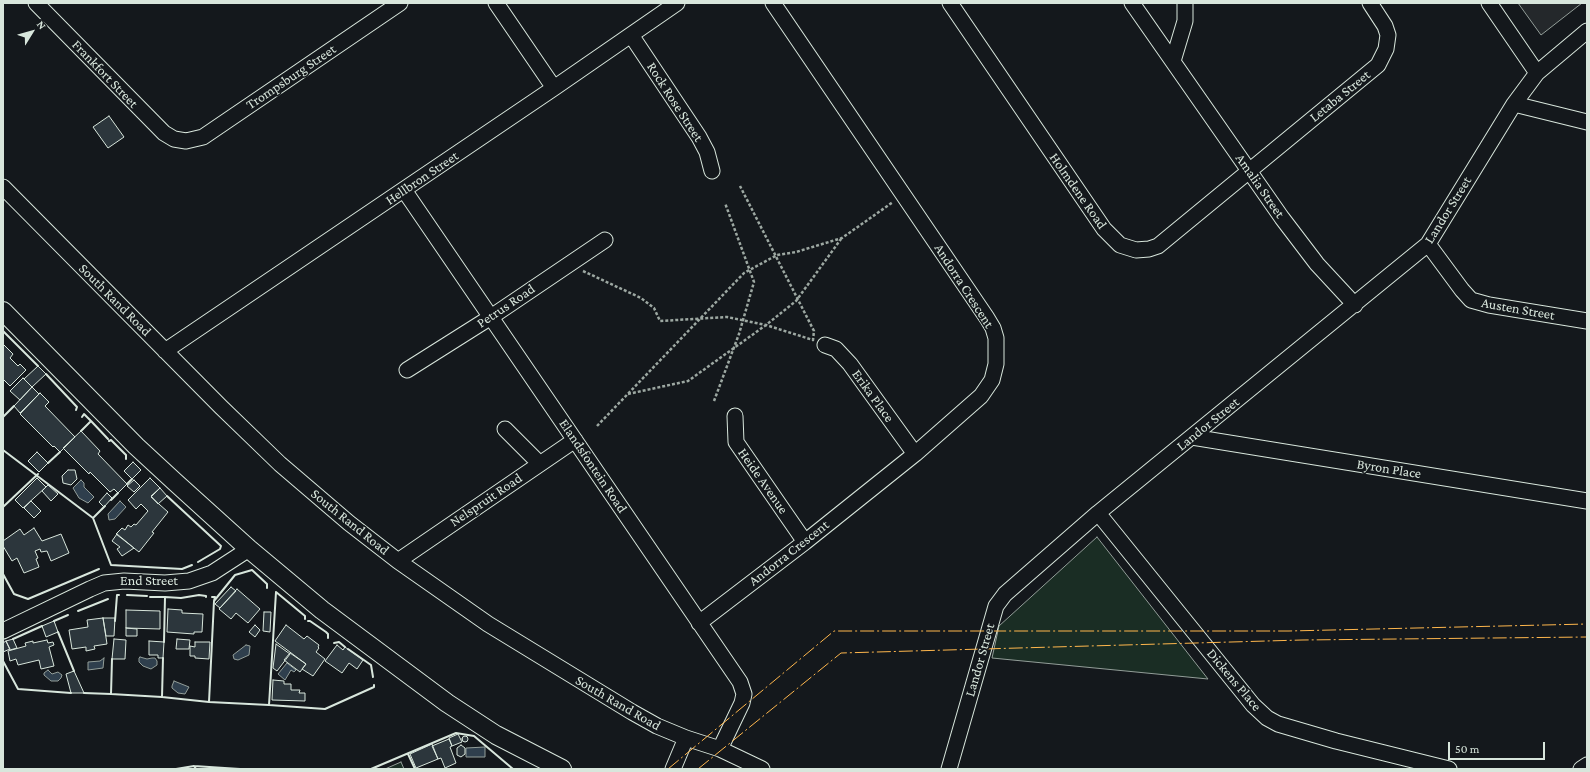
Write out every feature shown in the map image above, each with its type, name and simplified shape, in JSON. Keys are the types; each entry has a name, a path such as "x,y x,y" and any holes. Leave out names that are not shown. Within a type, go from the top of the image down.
{"main road":[{"path":"3,311 136,446 249,549 322,610 447,703 496,735 562,769"}],"street":[{"name":"Frankfort Street","path":"36,3 154,124 164,133 178,140"},
{"name":"Trompsburg Street","path":"178,140 190,141 203,138 400,3"},
{"path":"496,3 554,88"},
{"name":"Hellbron Street","path":"166,351 677,3"},
{"name":"Andorra Crescent","path":"699,622 805,542 915,454 981,396 992,380 996,364 997,348 993,328 987,318 773,3"},
{"name":"Holmdene Road","path":"950,3 1104,229 1120,245 1136,250 1149,250 1158,246 1249,170"},
{"name":"Amalia Street","path":"1132,3 1282,218 1316,264 1355,305"},
{"path":"1173,61 1185,22 1185,3"},
{"name":"Letaba Street","path":"1249,170 1378,65 1386,49 1388,35 1385,26 1370,3"},
{"path":"1489,3 1537,72"},
{"name":"Landor Street","path":"949,769 998,602 1008,590 1098,513 1428,244 1514,104 1537,72 1587,31"},
{"name":"Rock Rose Street","path":"630,35 699,137 707,152 712,172"},
{"path":"1514,104 1587,122"},
{"name":"South Rand Road","path":"3,187 221,407 280,464 349,523 398,561 488,624 586,685 657,726 686,738 720,749 762,769"},
{"name":"Elandsfontein Road","path":"404,190 743,688 742,703 720,749"},
{"name":"Petrus Road","path":"407,370 491,317 605,240"},
{"name":"Austen Street","path":"1428,244 1471,300 1489,305 1587,321"},
{"name":"Erika Place","path":"825,345 836,349 850,364 915,454"},
{"name":"Heide Avenue","path":"735,416 736,442 805,542"},
{"path":"505,429 540,464"},
{"name":"Byron Place","path":"1192,436 1587,501"},
{"name":"Nelspruit Road","path":"398,561 575,440"},
{"name":"Dickens Place","path":"1098,513 1253,705 1267,718 1278,724 1336,741 1448,769"},
{"name":"End Street","path":"3,631 104,583 124,581 165,583 189,581 212,573 249,549"},
{"path":"673,769 686,738"},
{"path":"1581,769 1587,765"}],"path":[{"path":"583,271 641,298 654,308 660,321 727,317 766,325 813,340 814,331 740,186"},
{"path":"597,426 744,273 775,255 796,252 842,238 893,202"},
{"path":"714,401 734,348 754,282 725,203"},
{"path":"627,394 688,381 766,325 798,299 842,238"}],"green space":[{"path":"1097,537 1208,679 992,658 999,626"},
{"path":"401,762 404,769 385,769"}],"shaded area":[{"path":"1518,3 1582,3 1541,35"}],"water":[{"path":"81,480 84,483 84,487 94,497 88,503 79,498 73,488"},
{"path":"120,501 126,507 115,519 109,520 108,514"},
{"path":"246,645 250,646 249,655 238,660 234,659 233,655"},
{"path":"140,657 147,659 155,658 157,665 151,669 143,666 139,662"},
{"path":"104,658 103,668 88,670 88,662 100,661"},
{"path":"287,663 296,670 294,672 291,670 285,680 278,674"},
{"path":"48,670 52,674 58,672 62,675 61,678 58,681 51,681 44,675 44,673"},
{"path":"174,681 189,687 185,694 178,693 172,688"},
{"path":"485,747 485,757 466,757 466,748"}],"building":[{"path":"109,116 124,137 108,148 93,127"},
{"path":"3,344 13,354 10,358 18,366 20,364 26,370 10,386 3,379"},
{"path":"38,366 46,374 32,387 24,379"},
{"path":"23,378 32,387 20,400 10,391"},
{"path":"32,387 39,394 20,413 14,406"},
{"path":"40,393 49,402 45,406 75,437 60,452 20,414"},
{"path":"81,431 100,451 98,454 127,484 118,493 114,489 110,492 90,472 89,474 63,448"},
{"path":"37,452 48,463 39,472 28,461"},
{"path":"133,462 141,470 132,479 124,471"},
{"path":"68,470 75,470 77,479 71,485 63,483 62,476"},
{"path":"37,478 46,487 23,508 15,500"},
{"path":"150,478 160,488 151,497 168,512 152,532 154,533 139,552 116,534 122,528 125,530 128,525 131,527 134,524 136,525 148,511 141,504 136,509 128,500"},
{"path":"134,480 140,486 134,492 127,486"},
{"path":"48,485 58,494 51,501 42,491"},
{"path":"160,488 167,496 158,504 151,496"},
{"path":"107,493 112,498 104,507 99,502"},
{"path":"31,501 41,511 34,518 24,508"},
{"path":"34,528 42,541 61,534 69,553 51,561 47,551 41,552 40,549 35,551 38,558 36,559 39,567 24,573 17,558 12,561 3,546 3,541 20,529 24,535"},
{"path":"117,534 134,548 122,556 117,549 120,547 112,541"},
{"path":"231,587 236,591 220,608 215,604"},
{"path":"237,589 260,609 248,623 236,613 231,619 219,609"},
{"path":"168,609 182,610 182,613 203,614 202,632 194,632 194,634 167,632"},
{"path":"126,610 160,611 160,629 126,628"},
{"path":"264,612 271,612 270,632 263,631"},
{"path":"103,618 107,644 94,646 95,649 86,651 86,647 72,649 69,630 88,627 87,620"},
{"path":"103,618 115,618 114,636 106,636"},
{"path":"54,621 58,632 46,637 42,626"},
{"path":"255,625 260,630 255,637 249,632"},
{"path":"286,625 304,639 307,636 319,645 316,652 325,659 313,676 302,669 306,664 275,641"},
{"path":"126,628 137,629 137,636 126,636"},
{"path":"13,639 17,648 10,650 6,641"},
{"path":"114,639 126,640 125,659 112,659"},
{"path":"177,639 190,640 189,649 176,649"},
{"path":"47,640 48,643 53,642 54,645 49,647 54,666 41,669 39,660 18,665 16,659 10,661 8,651 26,646 25,643"},
{"path":"6,641 10,649 3,652 3,643"},
{"path":"149,641 164,642 163,658 158,658 158,655 149,655"},
{"path":"195,642 210,642 209,659 190,656 190,646 195,647"},
{"path":"276,644 290,654 277,671 273,668"},
{"path":"337,645 343,650 345,647 363,660 357,669 349,663 342,673 325,661"},
{"path":"290,653 306,664 300,672 284,660"},
{"path":"74,671 84,693 71,693 66,674"},
{"path":"273,680 284,681 284,684 291,684 291,690 300,690 299,693 305,693 305,701 272,700"},
{"path":"458,734 462,742 452,746 449,738"},
{"path":"465,736 468,739 465,742 462,739"},
{"path":"449,739 452,746 450,747 456,763 445,768 441,758 438,759 432,746"},
{"path":"432,744 438,759 416,768 410,754"},
{"path":"461,745 465,748 465,754 461,757 457,755 457,748"}],"wall":[{"path":"3,331 38,366"},
{"path":"46,374 77,407 76,410"},
{"path":"3,417 14,406"},
{"path":"82,417 84,414 91,421"},
{"path":"81,431 91,421 108,439"},
{"path":"109,441 111,440 126,455 126,459"},
{"path":"3,450 93,518"},
{"path":"48,463 60,452"},
{"path":"3,507 38,474"},
{"path":"127,484 132,479"},
{"path":"111,500 118,493"},
{"path":"167,496 221,546 220,549 198,562"},
{"path":"105,506 93,518 111,565 182,569 192,565"},
{"path":"3,574 14,594 28,599 99,569"},
{"path":"267,588 267,584 252,570 235,575 214,601 209,702 269,705"},
{"path":"305,619 305,616 276,592 269,705 325,709 374,687 374,685"},
{"path":"115,621 117,595 119,595"},
{"path":"127,595 147,596"},
{"path":"164,642 165,597 181,598 199,595 206,597"},
{"path":"150,597 165,597"},
{"path":"212,597 215,597 214,601"},
{"path":"78,611 108,599"},
{"path":"54,621 68,615"},
{"path":"308,621 326,632 328,634 328,638"},
{"path":"13,639 42,626"},
{"path":"58,632 74,671"},
{"path":"334,643 339,642 345,647"},
{"path":"348,649 371,665 373,677"},
{"path":"163,658 162,697 209,702"},
{"path":"112,659 111,694 162,697"},
{"path":"3,661 18,689 71,693"},
{"path":"84,693 111,694"},
{"path":"371,769 456,733 474,736 513,769"},
{"path":"408,754 415,769"},
{"path":"176,769 194,766"},
{"path":"196,769 194,766 240,769"}],"power":[{"path":"668,769 834,631 1289,631 1587,624"},
{"path":"698,769 841,653 1302,640 1587,637"}]}
